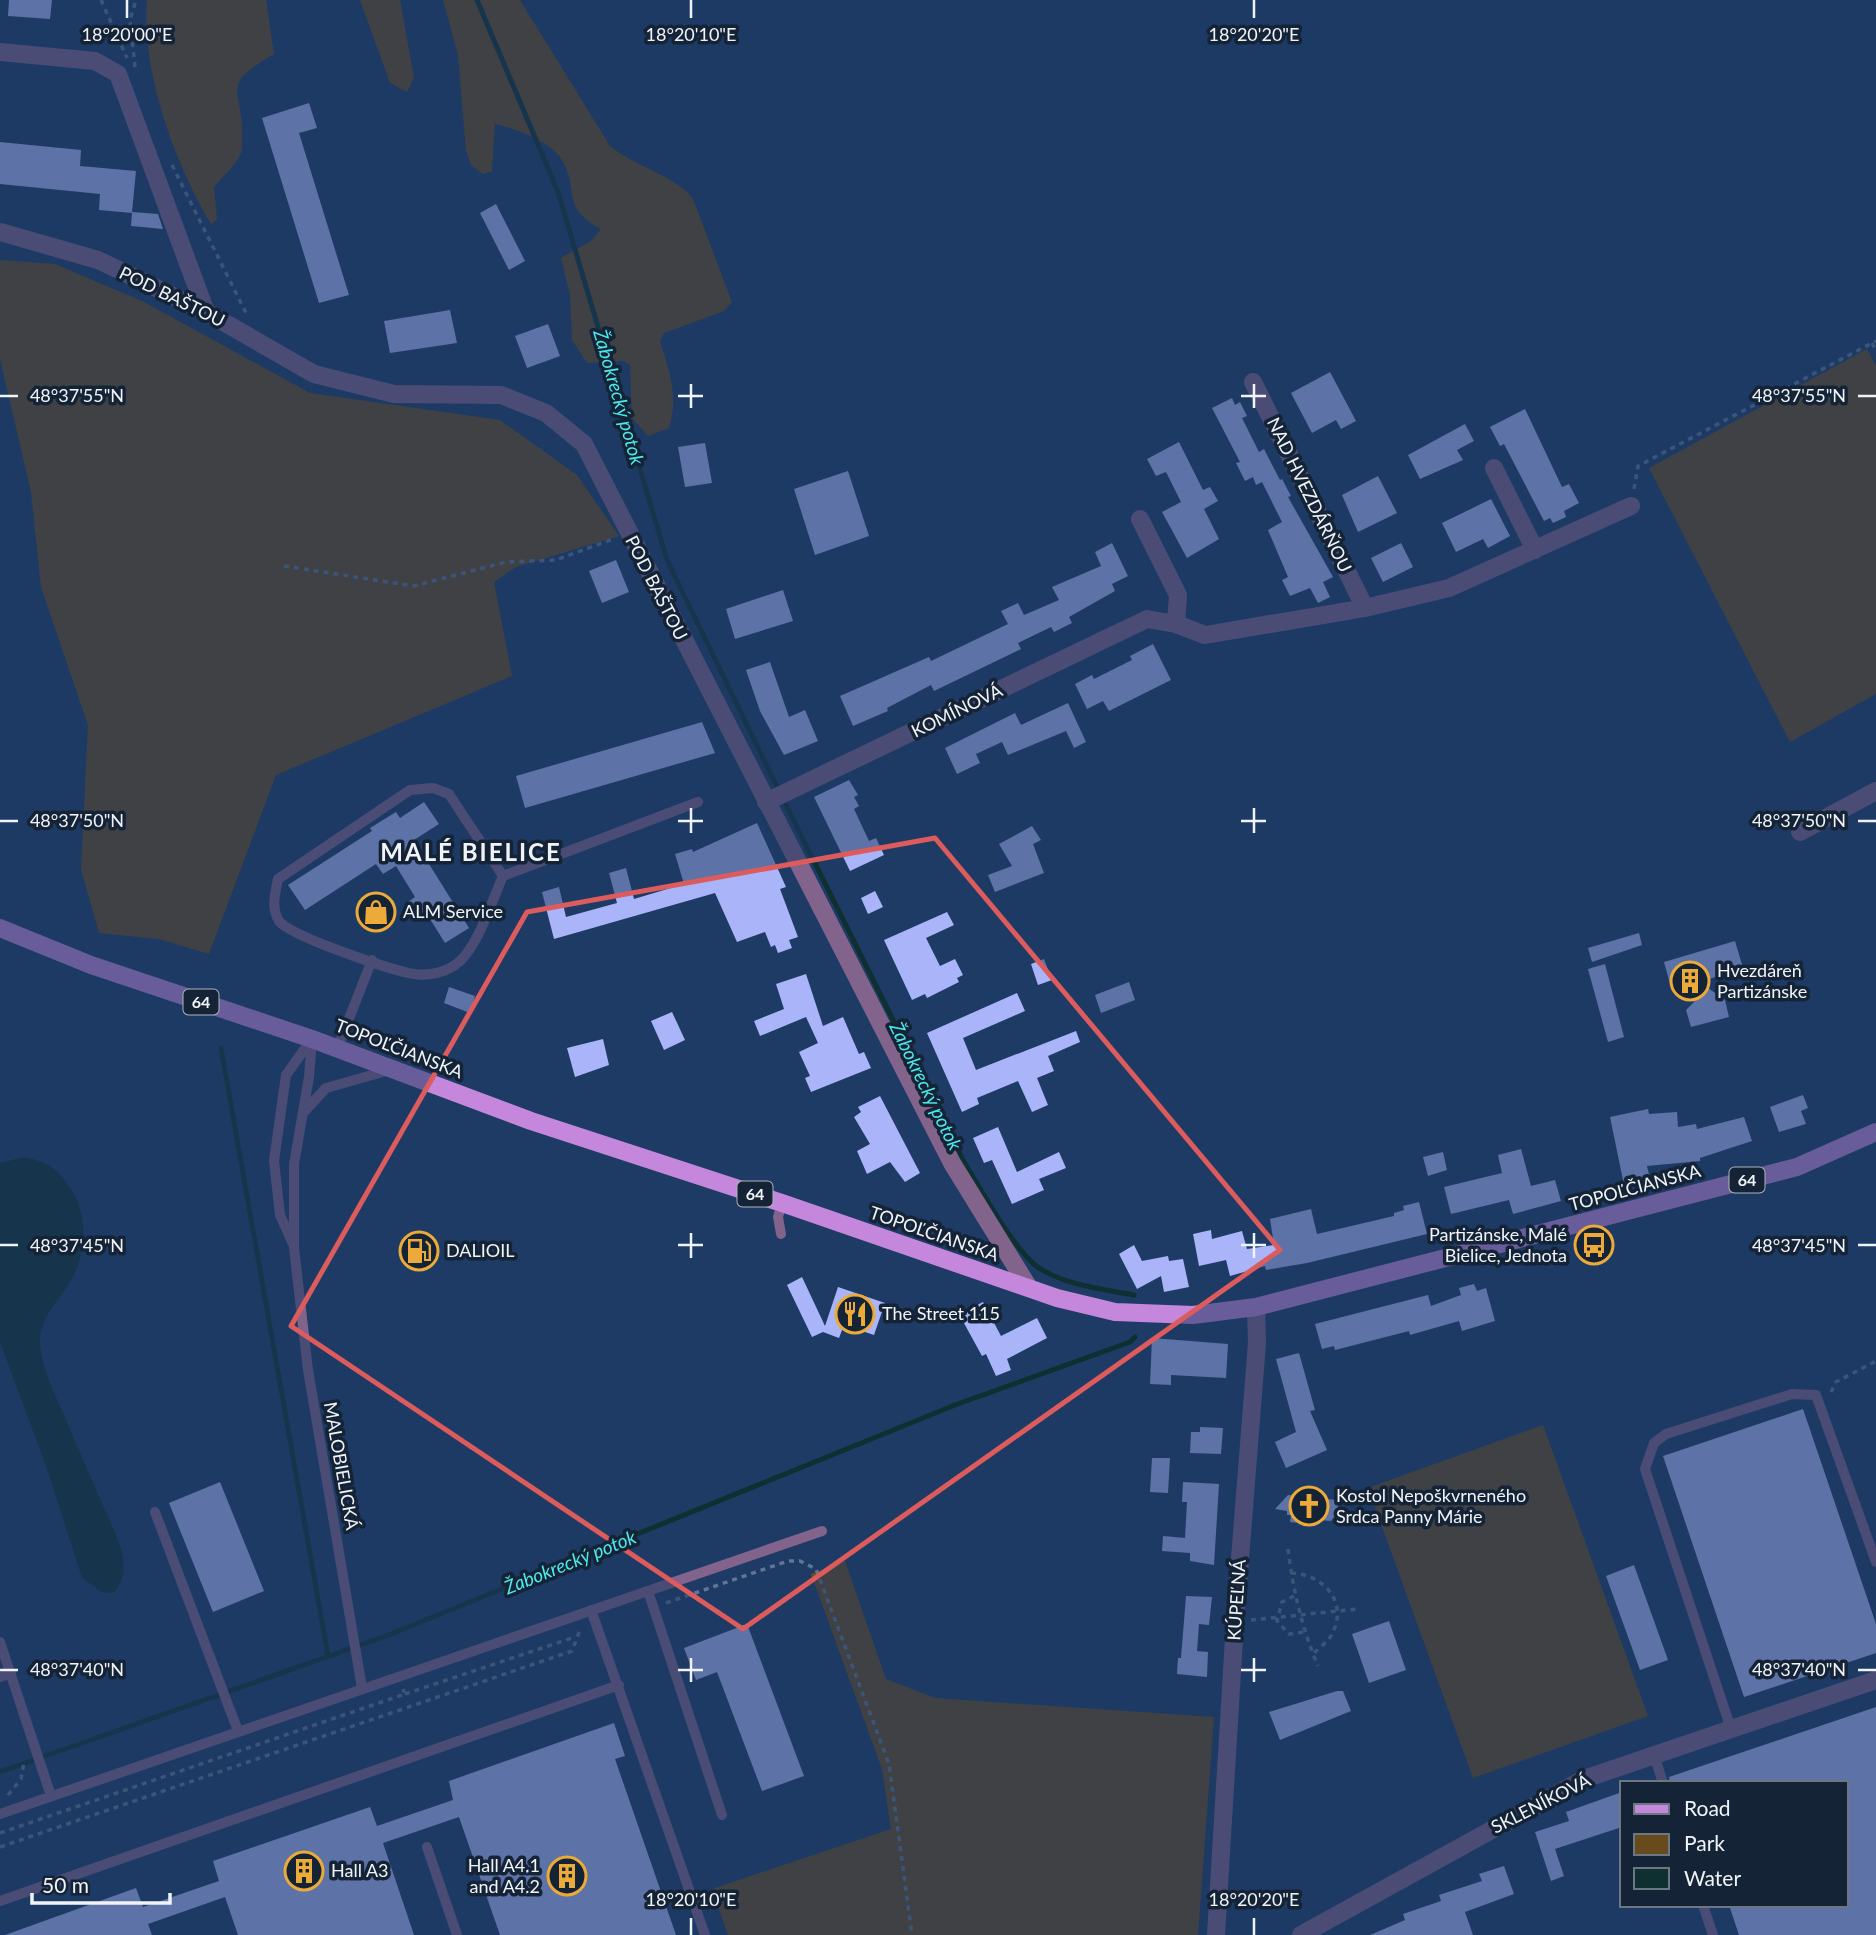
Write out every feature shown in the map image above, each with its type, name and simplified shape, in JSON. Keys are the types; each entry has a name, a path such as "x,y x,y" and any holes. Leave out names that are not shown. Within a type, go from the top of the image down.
{"main road":[{"name":"TOPOĽČIANSKA","path":"0,928 91,965 312,1039 531,1121 782,1202 1029,1289 1088,1307 1135,1314 1193,1315 1256,1307 1797,1167 1876,1132"}],"street":[{"path":"0,52 94,61 118,74 206,312"},
{"name":"POD BAŠTOU","path":"0,232 98,260 206,312 314,374 394,394 501,396 545,414 584,444 952,1163 1029,1289"},
{"name":"NAD HVEZDÁRŇOU","path":"1253,382 1364,608"},
{"path":"1494,468 1535,550"},
{"path":"1140,519 1178,595 1176,624 1205,635 1364,608 1449,588 1631,506"},
{"name":"KOMÍNOVÁ","path":"766,803 1147,619 1176,624"},
{"path":"1800,832 1876,791"},
{"name":"KÚPEĽNÁ","path":"1216,1935 1235,1622 1257,1343 1256,1307"},
{"name":"SKLENÍKOVÁ","path":"1301,1935 1584,1779 1876,1679"}],"lane":[{"path":"503,876 449,794 433,788 410,790 278,879 274,902 280,921 299,936 415,974 441,972 458,964 473,944 503,876 698,802"},
{"path":"337,1049 372,960"},
{"name":"MALOBIELICKÁ","path":"312,1039 294,1164 294,1248 308,1370 362,1688"},
{"name":"MALOBIELICKÁ","path":"294,1248 280,1215 274,1161 286,1075 312,1039"},
{"path":"303,1114 326,1088 391,1069"},
{"path":"781,1234 778,1217 782,1202"},
{"path":"1731,1729 1645,1469 1654,1444 1666,1434 1792,1394 1816,1395 1876,1562"},
{"path":"155,1512 238,1731"},
{"path":"0,1814 822,1531"},
{"path":"648,1591 722,1815"},
{"path":"591,1610 705,1935"},
{"path":"0,1642 5,1675 51,1796"},
{"path":"0,1901 618,1685"},
{"path":"1654,1755 1662,1781"},
{"path":"427,1847 457,1935"},
{"path":"1704,1907 1713,1935"}],"path":[{"path":"101,0 136,76 130,20 136,0"},
{"path":"172,164 261,342"},
{"path":"1631,506 1638,466 1874,342 1876,352"},
{"path":"284,566 414,586 506,562 556,560 628,533"},
{"path":"1821,1410 1836,1382 1876,1362"},
{"path":"1288,1549 1294,1596 1303,1614 1304,1632 1318,1666"},
{"path":"654,1607 788,1561 800,1561 816,1569 889,1764 912,1935"},
{"path":"1291,1573 1313,1576 1326,1586 1337,1611 1331,1637 1313,1654"},
{"path":"1294,1596 1282,1602 1277,1617 1281,1629 1289,1634 1304,1632"},
{"path":"1235,1622 1358,1609"},
{"path":"0,1833 576,1636 572,1651 0,1847"},
{"path":"403,1687 405,1694"},
{"path":"8,1796 21,1779 25,1768 23,1755"}],"highlighted area":[{"path":"935,838 1280,1250 743,1629 291,1326 527,912"}],"green space":[{"path":"147,0 266,0 274,54 246,74 237,88 241,151 236,162 214,187 217,220 211,224 185,174 163,116 149,57"},
{"path":"360,0 400,0 414,78 407,92 390,83"},
{"path":"443,0 520,0 610,146 677,184 693,199 732,302 724,311 664,333 660,341 673,394 669,428 648,436 632,418 630,365 623,361 587,363 572,340 570,295 561,258 591,241 601,229 588,221 575,205 567,171 557,153 522,132 495,124 492,171 483,174 471,165 466,151 458,55"},
{"path":"0,260 55,264 144,302 310,393 500,420 577,475 619,536 516,567 494,582 512,676 276,775 209,954 159,939 99,933 81,869 88,725 41,587 31,492 0,359"},
{"path":"1867,349 1876,366 1876,694 1790,742 1649,468"},
{"path":"1543,1425 1648,1716 1473,1778 1368,1488"},
{"path":"845,1561 886,1679 935,1698 1214,1717 1198,1935 728,1935 712,1889 891,1829 882,1769 811,1574"}],"water":[{"path":"24,1157 47,1164 58,1173 73,1192 81,1212 83,1235 77,1269 46,1318 40,1345 49,1381 119,1542 124,1568 115,1592 103,1593 82,1578 48,1472 0,1342 0,1163"}],"building":[{"path":"9,0 52,0 50,19 8,16"},
{"path":"309,103 317,128 299,133 349,295 319,303 262,118"},
{"path":"0,142 81,150 80,166 136,171 132,212 158,214 163,229 131,226 132,213 99,210 100,194 0,184"},
{"path":"496,204 525,261 509,270 480,213"},
{"path":"450,310 457,343 390,353 384,321"},
{"path":"548,324 560,356 527,368 515,336"},
{"path":"1330,372 1356,421 1341,429 1336,420 1312,433 1291,393"},
{"path":"1232,398 1235,405 1240,402 1247,416 1242,418 1259,452 1264,449 1280,480 1282,479 1291,496 1288,497 1333,577 1323,582 1330,597 1318,603 1310,588 1290,596 1282,580 1288,577 1268,530 1282,522 1262,482 1256,485 1253,477 1245,481 1236,463 1240,462 1212,408"},
{"path":"1525,409 1562,487 1569,484 1579,503 1564,511 1566,517 1553,523 1550,518 1544,521 1504,444 1500,446 1490,427"},
{"path":"1465,424 1474,441 1457,450 1463,460 1420,479 1408,455"},
{"path":"1179,442 1203,490 1210,487 1218,501 1204,509 1219,539 1187,558 1162,512 1181,502 1166,472 1156,476 1147,459"},
{"path":"705,443 712,483 685,487 678,447"},
{"path":"848,471 869,536 815,555 794,489"},
{"path":"1378,476 1397,513 1358,532 1342,495"},
{"path":"1491,499 1510,536 1488,548 1483,539 1456,552 1442,523"},
{"path":"1112,543 1128,576 1112,584 1115,591 1069,617 1072,623 1054,632 1051,627 1018,643 1021,649 934,691 931,685 887,708 888,711 853,726 840,696 929,657 931,661 1008,624 1001,611 1018,603 1024,615 1059,600 1052,587 1101,566 1095,552"},
{"path":"1401,543 1413,567 1383,582 1371,558"},
{"path":"616,560 629,592 602,603 589,571"},
{"path":"783,590 793,621 735,639 726,609"},
{"path":"1153,644 1171,680 1109,711 1103,701 1087,709 1075,684 1092,675 1094,679 1132,660 1130,656"},
{"path":"770,662 789,717 805,710 818,741 784,755 760,711 746,670"},
{"path":"1068,703 1086,742 1074,748 1066,731 1008,755 1002,742 976,754 980,763 957,774 945,748 1015,713 1021,725"},
{"path":"702,722 715,753 525,808 516,776"},
{"path":"849,780 858,795 854,797 859,806 854,809 869,841 876,838 884,855 850,871 814,797"},
{"path":"424,802 439,824 414,840 469,928 445,943 425,911 418,916 408,902 415,897 396,866 383,874 376,864 305,910 288,885 372,831 370,828 396,812 400,818"},
{"path":"757,823 786,887 780,889 798,937 789,940 792,948 778,953 775,945 771,947 765,932 737,942 715,893 554,939 542,892 559,887 566,917 617,903 609,873 626,868 634,899 684,884 675,854 692,849 693,852"},
{"path":"1032,826 1041,840 1033,844 1044,873 995,892 988,875 1012,866 999,844"},
{"path":"875,891 883,907 868,914 861,898"},
{"path":"947,912 954,925 926,938 940,966 955,959 963,975 957,978 959,982 927,998 925,994 912,1000 884,940"},
{"path":"1639,933 1642,945 1592,962 1588,948"},
{"name":"Hvezdáreň Partizánske","path":"1735,941 1743,968 1672,991 1664,962"},
{"path":"1044,959 1052,980 1038,985 1031,964"},
{"path":"1605,964 1624,1037 1608,1042 1588,969"},
{"path":"806,974 823,1026 843,1017 859,1054 864,1052 871,1068 811,1092 805,1078 810,1076 799,1052 818,1043 806,1017 760,1036 754,1021 784,1009 776,984"},
{"path":"1129,982 1135,1000 1101,1013 1095,995"},
{"path":"449,987 475,996 470,1013 444,1003"},
{"path":"1708,988 1725,1000 1729,1017 1691,1027 1686,1010"},
{"path":"1017,993 1025,1011 963,1038 976,1070 1076,1031 1080,1042 1048,1056 1054,1071 1037,1078 1048,1105 1032,1112 1018,1081 977,1098 979,1104 962,1112 927,1033"},
{"path":"672,1012 685,1040 664,1050 651,1021"},
{"path":"603,1039 609,1065 575,1077 567,1048"},
{"path":"1803,1095 1808,1108 1801,1111 1806,1124 1779,1132 1770,1107"},
{"path":"880,1096 920,1173 905,1182 890,1162 867,1174 857,1151 870,1144 854,1117 861,1112 858,1107"},
{"path":"1648,1109 1649,1114 1677,1112 1678,1127 1696,1124 1697,1129 1744,1117 1752,1141 1700,1158 1700,1161 1647,1166 1650,1179 1624,1185 1610,1117"},
{"path":"998,1127 1017,1172 1059,1152 1066,1168 1039,1179 1044,1190 1012,1204 992,1160 984,1163 973,1138"},
{"path":"1521,1149 1531,1186 1555,1180 1561,1201 1513,1214 1509,1200 1451,1214 1444,1187 1502,1173 1498,1155"},
{"path":"1443,1152 1447,1170 1428,1176 1423,1157"},
{"path":"1419,1202 1427,1234 1307,1263 1266,1270 1265,1266 1230,1276 1226,1260 1199,1266 1193,1234 1211,1230 1212,1239 1242,1231 1247,1249 1274,1245 1270,1219 1311,1209 1317,1234 1394,1216 1394,1213 1404,1210 1403,1206"},
{"path":"1134,1245 1142,1261 1168,1256 1169,1261 1183,1259 1189,1287 1164,1292 1161,1276 1137,1289 1119,1254"},
{"name":"The Street 115","path":"802,1277 825,1326 838,1287 885,1303 874,1335 844,1325 839,1338 823,1332 812,1337 787,1285"},
{"path":"1474,1284 1477,1291 1486,1288 1495,1321 1462,1331 1459,1321 1410,1335 1409,1331 1335,1350 1334,1346 1322,1349 1315,1324 1428,1295 1431,1306 1461,1295 1459,1288"},
{"path":"983,1302 1001,1336 1037,1318 1047,1338 1007,1359 1011,1370 996,1376 986,1354 982,1356 959,1314"},
{"path":"1152,1338 1228,1344 1226,1378 1171,1375 1171,1385 1150,1384"},
{"path":"1299,1353 1315,1410 1310,1411 1327,1450 1286,1468 1275,1442 1296,1432 1276,1359"},
{"path":"1803,1409 1876,1624 1876,1653 1744,1697 1663,1456"},
{"path":"1200,1427 1223,1428 1221,1454 1190,1453 1191,1432 1200,1432"},
{"path":"1152,1458 1170,1458 1168,1493 1150,1492"},
{"path":"220,1482 264,1591 213,1612 169,1503"},
{"path":"1183,1482 1219,1484 1214,1565 1190,1561 1190,1553 1162,1551 1163,1536 1185,1538 1187,1502 1182,1502"},
{"name":"Kostol Nepoškvrneného Srdca Panny Márie","path":"1288,1495 1336,1500 1339,1510 1331,1521 1310,1519 1308,1524 1290,1522 1291,1515 1287,1515 1287,1511 1275,1509"},
{"path":"1634,1565 1668,1660 1640,1670 1606,1576"},
{"path":"1186,1596 1212,1597 1209,1625 1199,1624 1197,1651 1208,1652 1207,1677 1177,1674 1178,1658 1181,1658"},
{"path":"1389,1621 1406,1670 1369,1683 1352,1634"},
{"path":"747,1624 804,1776 762,1791 717,1672 696,1680 684,1648"},
{"path":"1343,1691 1351,1711 1280,1740 1269,1712"},
{"path":"1876,1707 1876,1935 1739,1935 1730,1907 1848,1907 1848,1781 1670,1781 1669,1777"},
{"path":"614,1723 625,1756 615,1759 676,1935 500,1935 459,1817 383,1843 414,1935 238,1935 225,1897 148,1924 152,1935 5,1935 136,1888 143,1907 219,1881 213,1861 370,1807 377,1826 453,1800 449,1781"},
{"path":"1620,1793 1620,1828 1555,1849 1564,1876 1551,1881 1535,1832 1569,1821 1566,1812"},
{"path":"1504,1866 1514,1894 1465,1912 1473,1935 1370,1935 1405,1920 1403,1914 1441,1901 1439,1895 1482,1881 1479,1874"}],"waterway":[{"name":"Žabokrecký potok","path":"477,0 558,192 667,560 777,787"},
{"name":"Žabokrecký potok","path":"786,805 964,1162 1007,1231 1026,1256 1045,1272 1083,1285 1134,1295"},
{"path":"221,1048 328,1656"},
{"name":"Žabokrecký potok","path":"0,1772 386,1636 955,1405 1130,1342 1135,1337"}],"place":[{"name":"ALM Service","path":"376,912"},
{"name":"Hvezdáreň Partizánske","path":"1690,981"},
{"name":"Partizánske, Malé Bielice, Jednota","path":"1594,1245"},
{"name":"DALIOIL","path":"419,1251"},
{"name":"The Street 115","path":"855,1314"},
{"name":"Kostol Nepoškvrneného Srdca Panny Márie","path":"1309,1506"},
{"name":"Hall A3","path":"304,1871"},
{"name":"Hall A4.1 and A4.2","path":"567,1876"}],"district":[{"name":"MALÉ BIELICE","path":"471,853"}]}
